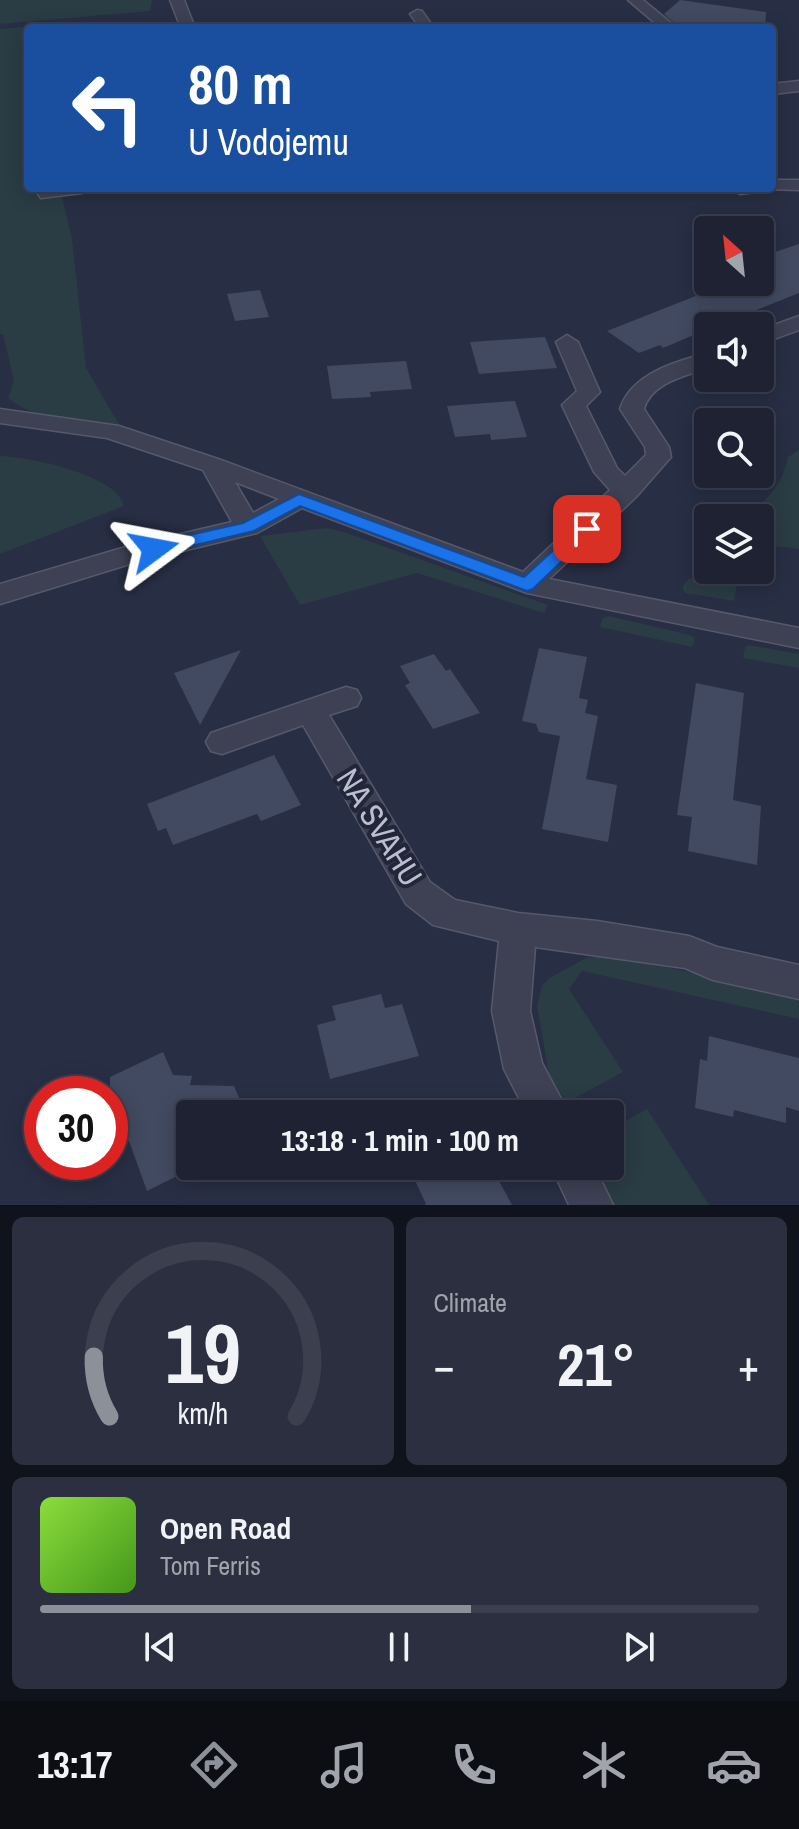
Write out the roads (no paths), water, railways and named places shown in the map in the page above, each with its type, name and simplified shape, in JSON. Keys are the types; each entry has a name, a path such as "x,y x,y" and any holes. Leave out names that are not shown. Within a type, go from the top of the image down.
{"street":[{"path":"177,0 186,24"},
{"path":"635,0 665,24"},
{"path":"417,14 424,24"},
{"path":"776,89 799,86"},
{"path":"776,185 799,185"},
{"path":"47,194 59,192"},
{"path":"774,332 799,322"},
{"path":"567,342 589,392 574,405 606,472 627,491"},
{"path":"527,584 659,457 657,447 632,409 636,395 648,385 694,366"},
{"path":"0,416 111,431 212,465 527,584 799,638"},
{"path":"212,465 248,527"},
{"path":"0,594 129,555 248,527 299,499"},
{"path":"222,742 346,698"},
{"name":"NA SVAHU","path":"310,710 418,893 446,914 518,929 597,937 689,952 713,963 799,982"},
{"path":"518,929 511,1011 524,1069 541,1100"},
{"path":"579,1180 592,1205"}]}
